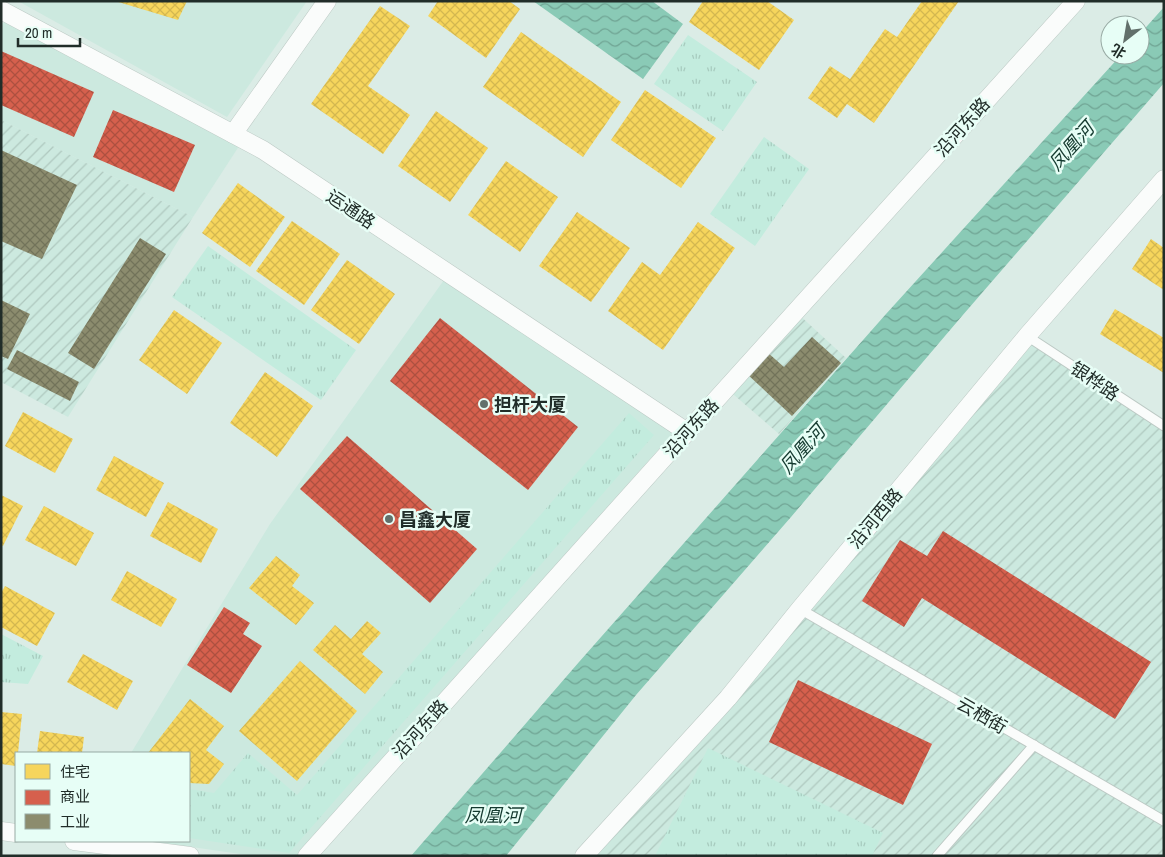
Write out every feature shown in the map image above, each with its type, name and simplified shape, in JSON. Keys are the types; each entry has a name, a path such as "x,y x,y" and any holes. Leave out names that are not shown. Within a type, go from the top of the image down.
{"street":[{"path":"233,134 327,1"},
{"name":"沿河东路","path":"307,856 1076,1"},
{"name":"运通路","path":"1,10 263,150 687,432"},
{"name":"沿河西路","path":"584,856 728,698 1027,336 1164,179"},
{"path":"1,831 15,833"},
{"path":"82,842 190,856"}],"lane":[{"name":"银桦路","path":"1027,336 1164,426"},
{"name":"云栖街","path":"800,609 1164,821"},
{"path":"937,856 1034,745"}],"shaded area":[{"path":"18,1 307,1 227,117"},
{"path":"8,14 243,140 193,217 1,120 1,28"},
{"path":"1,120 193,217 68,417 1,382"},
{"path":"444,280 673,433 298,856 254,856 157,842 190,842 190,752 132,752 270,524"},
{"path":"796,312 846,358 779,434 726,388"},
{"path":"1027,336 1164,427 1164,856 593,856"}],"green space":[{"path":"688,35 757,82 723,131 654,84"},
{"path":"764,137 809,169 755,246 710,214"},
{"path":"208,246 356,350 321,400 172,297"},
{"path":"629,413 654,435 289,853 190,838 190,789 214,793 248,753 297,795"},
{"path":"1,634 43,656 28,684 1,682"},
{"path":"708,748 883,833 872,856 655,856"}],"water":[{"path":"533,1 652,1 683,24 643,79"},
{"name":"凤凰河","path":"1164,7 1164,83 636,695 506,856 411,856 579,662 886,314 1112,65 1150,65 1150,23"}],"building: 住宅":[{"path":"115,1 187,1 178,20"},
{"path":"438,1 509,1 520,9 486,58 428,16"},
{"path":"703,1 767,1 794,20 759,70 689,22"},
{"path":"922,1 959,1 874,123 847,104 837,118 808,98 830,66 850,79 885,29 897,37"},
{"path":"380,6 410,26 368,86 410,115 383,154 311,104"},
{"path":"521,32 621,102 583,157 483,87"},
{"path":"645,90 716,138 681,188 611,140"},
{"path":"436,111 488,148 450,202 398,166"},
{"path":"506,161 558,197 520,252 468,215"},
{"path":"238,183 285,217 250,267 202,233"},
{"path":"577,212 630,248 591,302 539,266"},
{"path":"292,221 340,254 304,305 256,271"},
{"path":"698,222 735,248 663,350 608,311 642,262 660,275"},
{"path":"1151,239 1164,248 1164,290 1132,269"},
{"path":"347,260 395,294 359,344 311,310"},
{"path":"1115,309 1164,338 1164,373 1100,334"},
{"path":"174,310 222,343 187,394 139,360"},
{"path":"265,372 313,406 277,457 230,423"},
{"path":"23,412 73,439 55,473 5,446"},
{"path":"114,456 164,483 146,517 96,490"},
{"path":"1,495 23,506 3,546 1,545"},
{"path":"168,502 218,529 201,563 150,536"},
{"path":"44,506 94,533 76,566 25,540"},
{"path":"276,556 300,575 292,586 314,603 296,625 249,588"},
{"path":"127,571 177,599 161,627 111,600"},
{"path":"5,586 55,613 37,646 1,627 1,593"},
{"path":"367,621 381,633 362,654 383,672 365,694 313,650 335,625 351,639"},
{"path":"83,654 133,681 117,710 67,682"},
{"path":"300,661 357,711 297,781 239,731"},
{"path":"190,699 224,726 206,750 224,764 209,784 190,783 190,752 149,752"},
{"path":"1,712 22,714 18,752 15,752 15,766 1,764"},
{"path":"40,731 84,737 82,752 37,752"}],"building: 商业":[{"path":"1,51 94,92 74,137 1,105"},
{"path":"113,110 195,145 174,192 93,157"},
{"name":"担杆大厦","path":"440,318 578,427 528,490 390,381"},
{"name":"昌鑫大厦","path":"347,436 477,549 430,603 300,489"},
{"path":"943,531 1151,662 1115,719 922,598 904,627 862,601 900,540 927,556"},
{"path":"224,607 250,623 243,634 262,646 231,693 187,665"},
{"path":"798,680 932,744 903,805 769,742"}],"building: 工业":[{"path":"1,150 77,185 42,259 1,241"},
{"path":"140,238 166,254 94,369 68,353"},
{"path":"1,300 30,314 8,359 1,356"},
{"path":"812,337 841,363 792,416 747,374 767,352 784,367"},
{"path":"17,350 79,382 70,401 7,369"}],"place":[{"name":"担杆大厦","path":"484,404"},
{"name":"昌鑫大厦","path":"389,519"}]}
